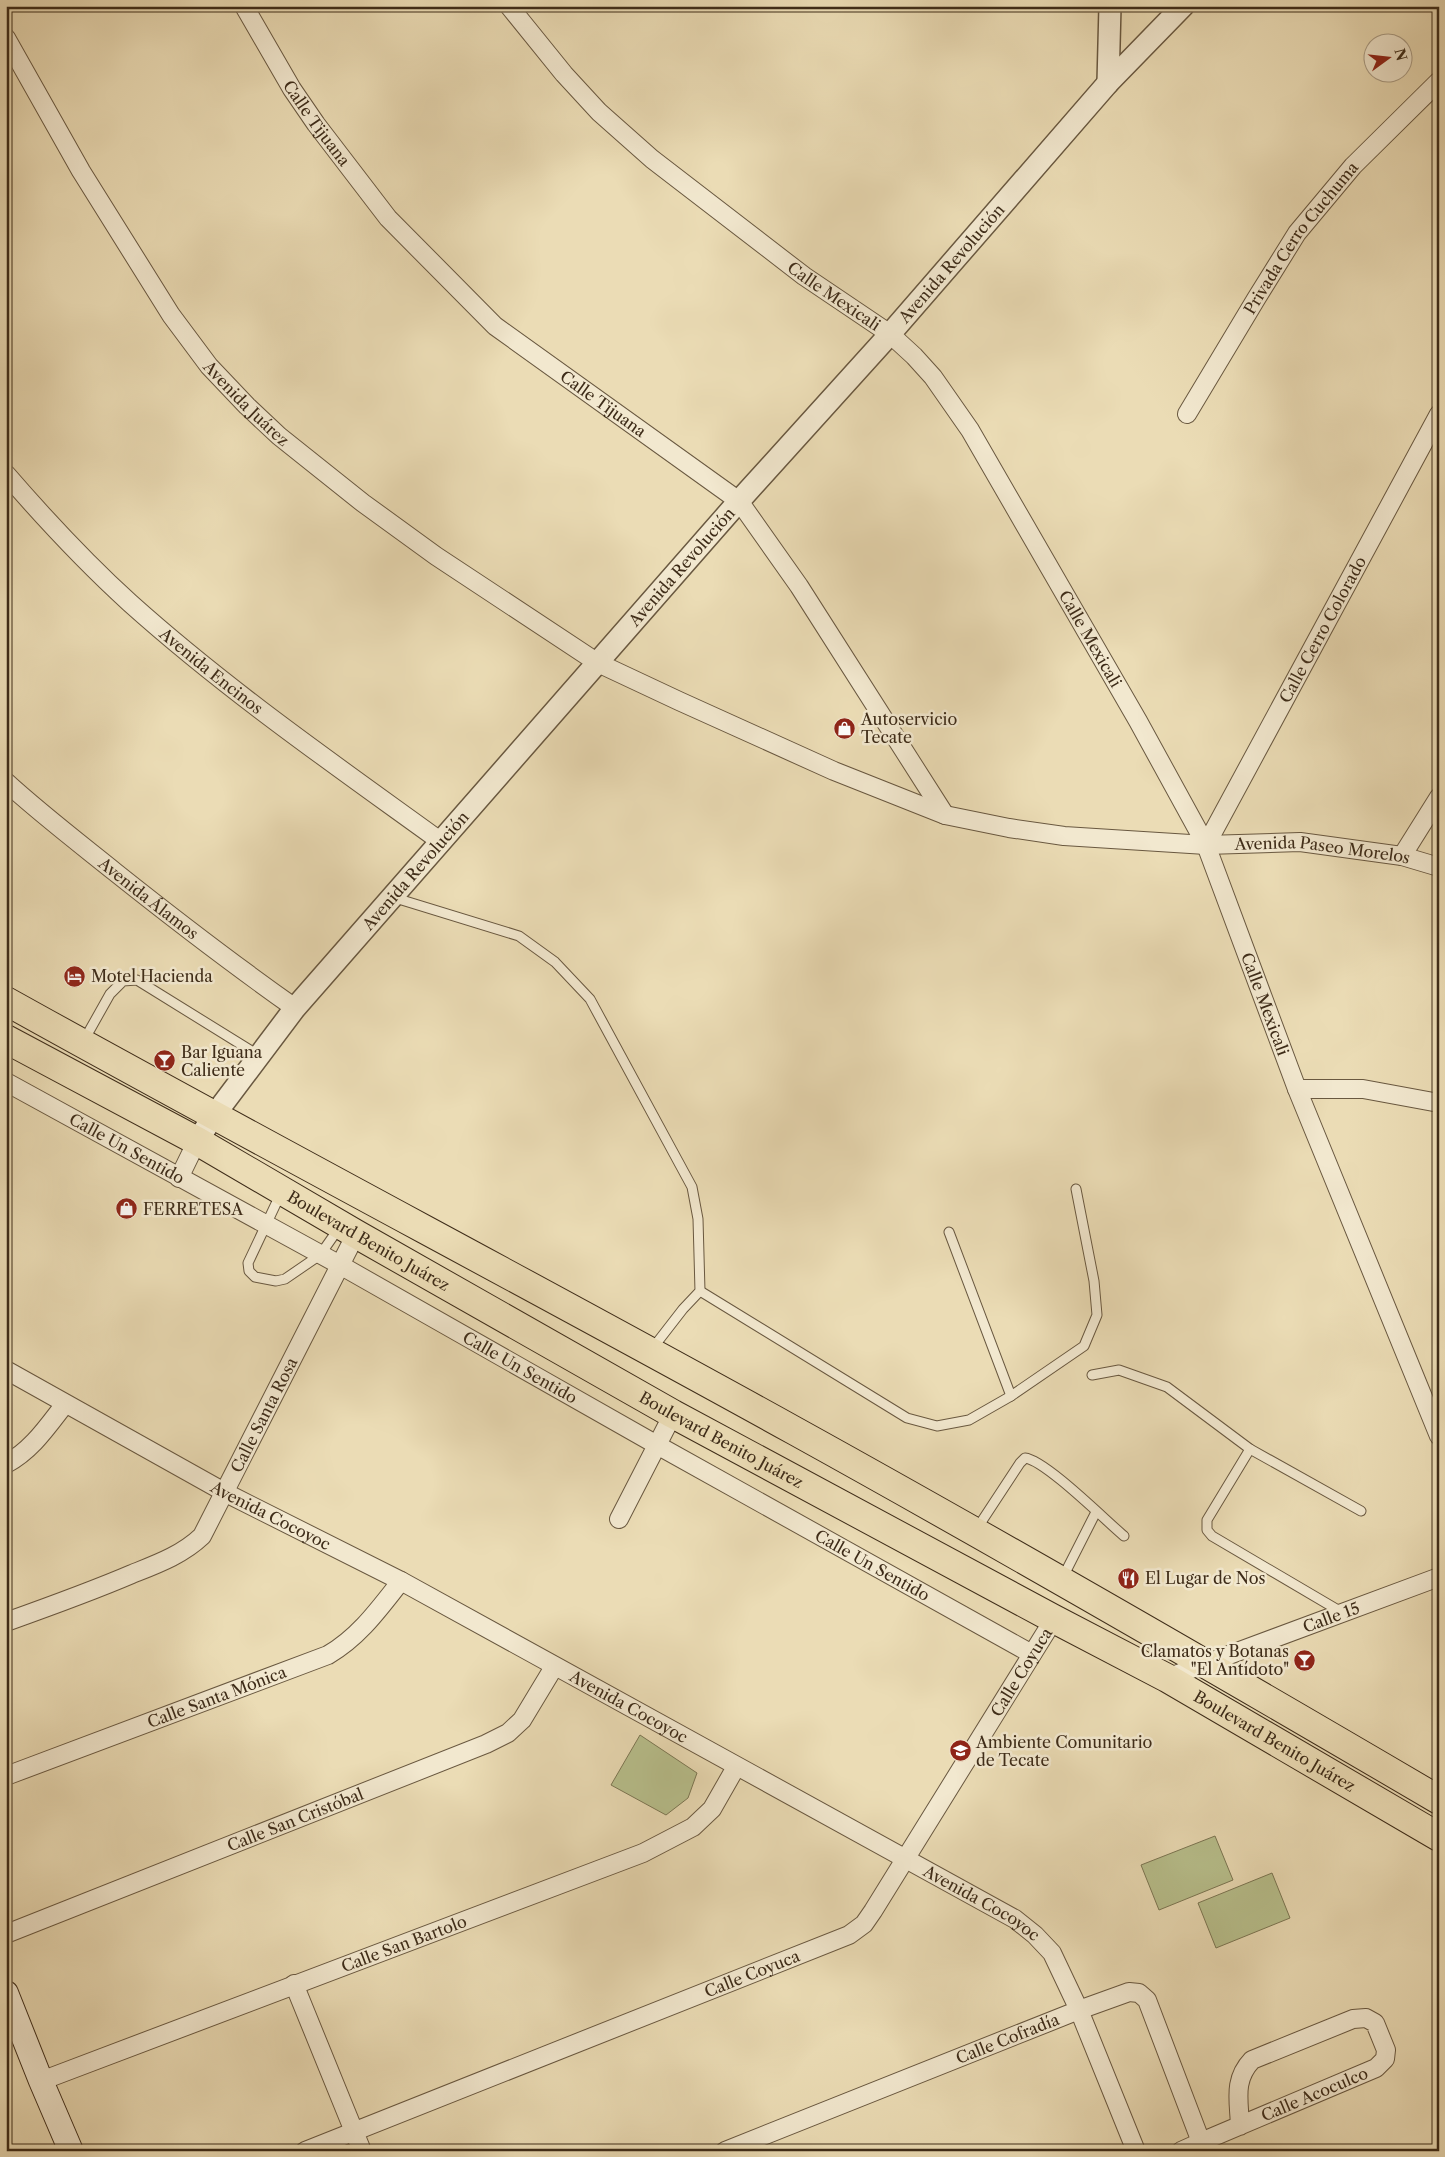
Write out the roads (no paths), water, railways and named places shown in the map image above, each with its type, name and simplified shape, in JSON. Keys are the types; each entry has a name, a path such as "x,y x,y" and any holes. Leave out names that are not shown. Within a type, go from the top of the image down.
{"main road":[{"name":"Boulevard Benito Juárez","path":"6,1001 213,1117 794,1430 1207,1664 1439,1800"},
{"name":"Boulevard Benito Juárez","path":"6,1039 197,1141 349,1230 673,1414 1054,1619 1168,1678 1439,1837"},
{"path":"6,1993 14,2034 41,2081 71,2151"}],"street":[{"name":"Calle Tijuana","path":"244,6 292,89 316,124 388,218 494,326 738,501 799,586 945,815"},
{"name":"Calle Mexicali","path":"509,6 564,74 600,112 652,159 804,276 890,334 914,356 933,377 970,430 1138,721 1206,845 1297,1089 1439,1436"},
{"path":"1108,83 1110,6"},
{"name":"Avenida Revolución","path":"197,1141 258,1055 295,1008 738,501 890,334 1108,83 1182,6"},
{"name":"Avenida Juárez","path":"6,38 81,171 171,315 209,366 279,436 363,503 436,556 598,663 834,771 945,815"},
{"name":"Privada Cerro Cuchuma","path":"1187,414 1297,233 1353,166 1439,81"},
{"name":"Calle Cerro Colorado","path":"1206,845 1439,414"},
{"name":"Avenida Encinos","path":"6,474 76,550 129,603 185,650 295,736 440,841"},
{"name":"Avenida Álamos","path":"6,782 34,807 138,890 295,1008"},
{"path":"1402,856 1439,797"},
{"name":"Avenida Paseo Morelos","path":"945,815 1009,828 1064,836 1206,845 1300,842 1402,856 1439,867"},
{"name":"Calle Un Sentido","path":"6,1082 340,1265 657,1445 1032,1654"},
{"path":"1297,1089 1363,1090 1439,1103"},
{"path":"179,1178 197,1141"},
{"name":"Calle Santa Rosa","path":"6,1622 171,1558 190,1548 202,1536 226,1493 340,1265 349,1230"},
{"name":"Avenida Cocoyoc","path":"6,1370 226,1493 401,1582 736,1767 906,1858 1015,1920 1035,1934 1052,1953 1079,2010 1136,2151"},
{"path":"6,1464 18,1457 37,1440 65,1404"},
{"path":"619,1519 673,1414"},
{"name":"Calle 15","path":"1168,1678 1439,1577"},
{"name":"Calle Santa Mónica","path":"6,1776 328,1655 346,1645 360,1632 401,1582"},
{"name":"Calle Coyuca","path":"305,2151 849,1935 864,1924 1054,1619"},
{"name":"Calle San Cristóbal","path":"6,1934 486,1744 508,1732 522,1720 554,1667"},
{"name":"Calle San Bartolo","path":"41,2081 634,1856 668,1841 693,1826 712,1810 736,1767"},
{"path":"294,1984 362,2151"},
{"name":"Calle Cofradía","path":"725,2151 1128,1992 1139,1993 1147,2000 1201,2142"},
{"name":"Calle Acoculco","path":"1181,2151 1201,2142 1240,2126 1376,2068 1385,2059 1386,2050 1375,2023 1366,2018 1353,2019 1252,2060 1242,2071 1238,2087 1240,2126"}],"lane":[{"path":"392,897 519,936 555,962 590,999 692,1187 698,1219 700,1291 649,1352"},
{"path":"82,1044 110,994 123,981 137,980 258,1055"},
{"path":"700,1291 908,1418 937,1426 969,1420 1011,1396 1084,1346 1097,1315 1094,1281 1076,1189"},
{"path":"282,1191 248,1263 249,1271 255,1277 276,1281 285,1279 320,1255 349,1230"},
{"path":"949,1232 1011,1396"},
{"path":"1092,1375 1119,1370 1167,1387 1250,1449 1361,1511"},
{"path":"1250,1449 1207,1520 1207,1530 1212,1536 1343,1613"},
{"path":"974,1532 1025,1458 1033,1459 1050,1471 1124,1536"},
{"path":"1061,1581 1096,1512"}],"place":[{"name":"Autoservicio Tecate","path":"845,728"},
{"name":"Motel Hacienda","path":"75,976"},
{"name":"Bar Iguana Caliente","path":"165,1061"},
{"name":"FERRETESA","path":"127,1209"},
{"name":"El Lugar de Nos","path":"1129,1578"},
{"name":"Clamatos y Botanas \"El Antídoto\"","path":"1305,1660"},
{"name":"Ambiente Comunitario de Tecate","path":"960,1751"}]}
